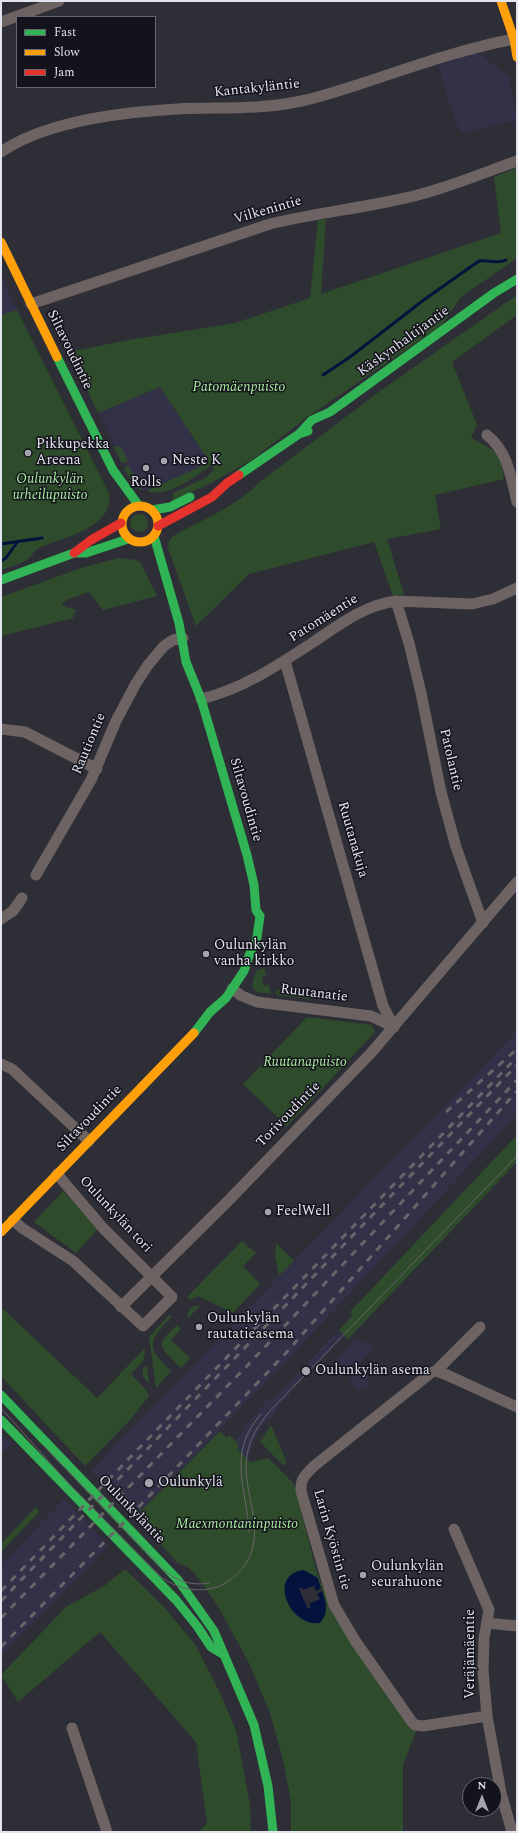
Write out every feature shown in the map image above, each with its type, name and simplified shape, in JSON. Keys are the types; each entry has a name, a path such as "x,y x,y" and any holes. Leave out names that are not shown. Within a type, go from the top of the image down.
{"main road":[{"path":"501,1 514,39 517,57"},
{"name":"Siltavoudintie","path":"1,242 113,470 121,478 127,491 139,506"},
{"name":"Käskynhaltijantie","path":"494,293 507,277 517,268"},
{"name":"Käskynhaltijantie","path":"158,526 212,497 227,483 299,434 313,430 330,412 424,346 494,293 517,280"},
{"name":"Siltavoudintie","path":"113,470 114,480 126,512"},
{"name":"Käskynhaltijantie","path":"152,510 170,507 205,490 227,483"},
{"path":"1,580 74,553 86,553 128,539 139,542 147,541 154,536 158,526 156,516 152,510 139,506 131,508 126,512 121,523 105,534 83,544 74,553"},
{"path":"121,523 123,532 128,539"},
{"name":"Siltavoudintie","path":"1,1232 200,1026 210,1012 229,994 244,971 251,950 249,942 253,916 256,910 254,885 247,855 201,699 190,675 183,649 183,638 174,601 164,576 154,536"},
{"name":"Siltavoudintie","path":"139,542 164,576"},
{"name":"Oulunkyläntie","path":"1,1395 178,1580 214,1631 244,1700 260,1746 268,1786 272,1832"},
{"name":"Oulunkyläntie","path":"1,1420 176,1600 197,1626 211,1647 224,1655"}],"street":[{"path":"18,16 59,1"},
{"path":"1,22 16,17"},
{"name":"Kantakyläntie","path":"1,152 14,144 43,131 117,116 178,109 257,107 296,102 461,51 514,39"},
{"name":"Vilkenintie","path":"31,304 270,224 305,216 397,200 456,184 517,161"},
{"path":"487,435 496,442 507,462 517,502"},
{"name":"Patomäentie","path":"201,699 231,689 285,661 363,610 386,602 396,601 472,604 493,599 517,588"},
{"name":"Patolantie","path":"396,601 409,643 419,685 441,792 456,846 482,923"},
{"name":"Rautiontie","path":"36,875 97,769 123,705 148,665 168,642 183,638"},
{"name":"Ruutanakuja","path":"285,661 384,1006 394,1026"},
{"path":"1,729 25,732 97,769"},
{"name":"Torivoudintie","path":"121,1307 230,1200 371,1053 517,882"},
{"path":"1,919 13,911 22,898"},
{"name":"Ruutanatie","path":"229,994 242,996 257,1002 371,1016 394,1026"},
{"path":"1,1064 12,1069 89,1141"},
{"name":"Oulunkylän tori","path":"57,1174 103,1228 172,1297 143,1326 121,1307"},
{"path":"13,1220 22,1228 73,1260 121,1307"},
{"name":"Larin Kyöstin tie","path":"480,1327 436,1371 432,1372 314,1466 302,1479 300,1484 334,1604 356,1642 412,1722 415,1725 423,1726 487,1716"},
{"path":"436,1371 517,1407"},
{"name":"Veräjämäentie","path":"454,1529 489,1610 484,1638 483,1670 487,1716 501,1793 512,1832"},
{"path":"487,1623 517,1626"},
{"path":"72,1728 107,1832"}],"shaded area":[{"path":"475,53 482,55 509,77 517,120 461,133 453,115 438,65"},
{"path":"1,274 17,310 1,315"},
{"path":"160,387 208,460 202,466 146,491 140,490 134,484 98,413"},
{"path":"517,1031 517,1115 293,1354 135,1517 91,1471"},
{"path":"339,1330 345,1336 278,1406 280,1408 260,1429 251,1449 249,1458 250,1462 236,1462 238,1443 235,1440 246,1428 245,1426 270,1397 272,1400"},
{"path":"356,1338 362,1344 366,1340 374,1348 358,1365 370,1377 367,1380 370,1386 359,1392 337,1359"},
{"path":"1,1434 11,1444 1,1455"},
{"path":"64,1499 108,1545 1,1655 1,1565"}],"green space":[{"name":"Patomäenpuisto","path":"517,168 517,258 461,297 442,325 306,418 253,459 209,484 172,501 173,493 205,478 214,470 211,465 190,480 174,488 166,491 149,492 148,490 202,466 208,460 160,387 98,413 69,352 123,341 235,323 310,298 318,220 326,219 321,294 501,233 494,177"},
{"path":"517,295 517,315 452,362 477,425 471,437 497,454 501,462 504,479 435,495 441,529 387,539 404,594 393,596 374,542 249,574 196,626 168,548 169,541 173,536 230,506 380,391"},
{"name":"Oulunkylän urheilupuisto","path":"17,310 109,493 109,505 104,515 84,530 37,549 29,559 24,562 1,570 1,315"},
{"path":"114,447 121,447 128,461 124,463 121,462"},
{"path":"128,465 142,491 134,484 124,469"},
{"path":"139,514 145,517 148,523 145,529 139,532 133,529 130,523 133,517"},
{"path":"119,558 136,560 141,563 157,596 103,610 89,592 66,600 61,605 76,610 73,618 1,636 1,597 81,568"},
{"path":"264,968 266,975 262,977 263,985 267,986 268,983 271,994 257,992 253,987 257,970"},
{"path":"279,990 288,992 296,990 297,992 308,990 311,999 278,995 275,992"},
{"name":"Ruutanapuisto","path":"307,1017 372,1025 375,1032 287,1126 243,1084"},
{"path":"517,1135 517,1162 348,1339 339,1330 353,1315 350,1312"},
{"path":"63,1191 98,1229 76,1253 34,1222"},
{"path":"242,1241 256,1253 243,1266 260,1284 233,1313 198,1296 191,1300 187,1297"},
{"path":"276,1243 294,1261 279,1276 275,1256"},
{"path":"193,1306 200,1306 187,1319 189,1310"},
{"path":"1,1307 97,1398 145,1348 144,1360 131,1374 147,1391 149,1396 130,1420 85,1466 1,1376"},
{"path":"169,1315 172,1316 158,1332 154,1338 153,1344 157,1356 171,1371 156,1388 149,1337"},
{"path":"177,1325 181,1329 171,1340 190,1358 181,1368 165,1352 161,1344 165,1337"},
{"path":"147,1365 149,1384 143,1376 143,1369"},
{"path":"271,1425 287,1463 283,1465 260,1442"},
{"name":"Maexmontaninpuisto","path":"220,1431 227,1438 229,1435 238,1443 238,1449 250,1462 268,1458 294,1484 317,1573 335,1618 409,1727 416,1731 403,1765 403,1832 291,1832 291,1801 283,1760 270,1713 249,1663 219,1608 200,1580 188,1567 178,1563 135,1517"},
{"path":"36,1507 39,1512 1,1552 1,1544"},
{"path":"125,1569 164,1607 195,1644 219,1691 236,1730 250,1805 251,1832 199,1832 207,1823 196,1742 100,1632 18,1702 1,1675 66,1607 104,1586"}],"water":[{"path":"304,1570 318,1578 324,1596 326,1612 320,1623 309,1622 299,1617 286,1600 285,1590 287,1581 293,1574"}],"pier":[{"path":"314,1586 316,1591 321,1588 322,1591 317,1594 320,1599 309,1604 311,1607 308,1609 299,1589 302,1587 303,1590"}],"waterway":[{"path":"323,375 350,357 425,299 479,261 500,262 506,260"},
{"path":"1,544 42,538"},
{"path":"1,561 6,558 18,541"}],"tram line":[{"path":"1,1408 68,1483 162,1578 175,1585 188,1589 202,1590 217,1587 229,1581 239,1572 245,1565 251,1552 254,1538 254,1525 247,1483 247,1455 255,1432 262,1421 517,1156"},
{"path":"249,1532 241,1471 241,1457 244,1443 250,1428 261,1414"},
{"path":"44,1446 166,1572 181,1581 197,1584 209,1583"}],"railway":[{"path":"446,1112 517,1049"},
{"path":"1,1591 517,1057"},
{"path":"1,1601 517,1065"},
{"path":"1,1618 246,1367 517,1080"},
{"path":"1,1647 132,1514 286,1353 517,1091"}],"traffic: fast":[{"path":"299,434 312,420 330,412 494,293 517,279"},
{"path":"57,357 113,470 139,506"},
{"path":"239,475 299,434 308,431"},
{"path":"152,510 170,507 190,497"},
{"path":"154,536 179,623 186,662 201,699 247,855 254,885 256,910 260,916 256,944 251,950 244,971 226,998 210,1012 194,1033"},
{"path":"1,580 74,553 86,553 128,539"},
{"path":"1,1395 178,1580 214,1631 254,1725 268,1786 273,1832"},
{"path":"1,1420 176,1600 197,1626 211,1647 224,1655"}],"traffic: slow":[{"path":"501,1 514,39 517,57"},
{"path":"1,242 57,357"},
{"path":"144,506 153,511 157,517 158,524 157,531 153,537 144,542 136,542 127,537 123,531 122,520 127,511 133,507 144,506"},
{"path":"1,1232 194,1033"}],"traffic: jam":[{"path":"158,526 212,497 227,483 239,475"},
{"path":"74,553 91,540 121,523"}],"place":[{"name":"Pikkupekka Areena","path":"28,453"},
{"name":"Neste K","path":"164,461"},
{"name":"Rolls","path":"146,468"},
{"name":"Oulunkylän vanha kirkko","path":"206,954"},
{"name":"FeelWell","path":"268,1212"},
{"name":"Oulunkylän rautatieasema","path":"199,1327"},
{"name":"Oulunkylän asema","path":"306,1371"},
{"name":"Oulunkylä","path":"149,1483"},
{"name":"Oulunkylän seurahuone","path":"363,1575"}]}
